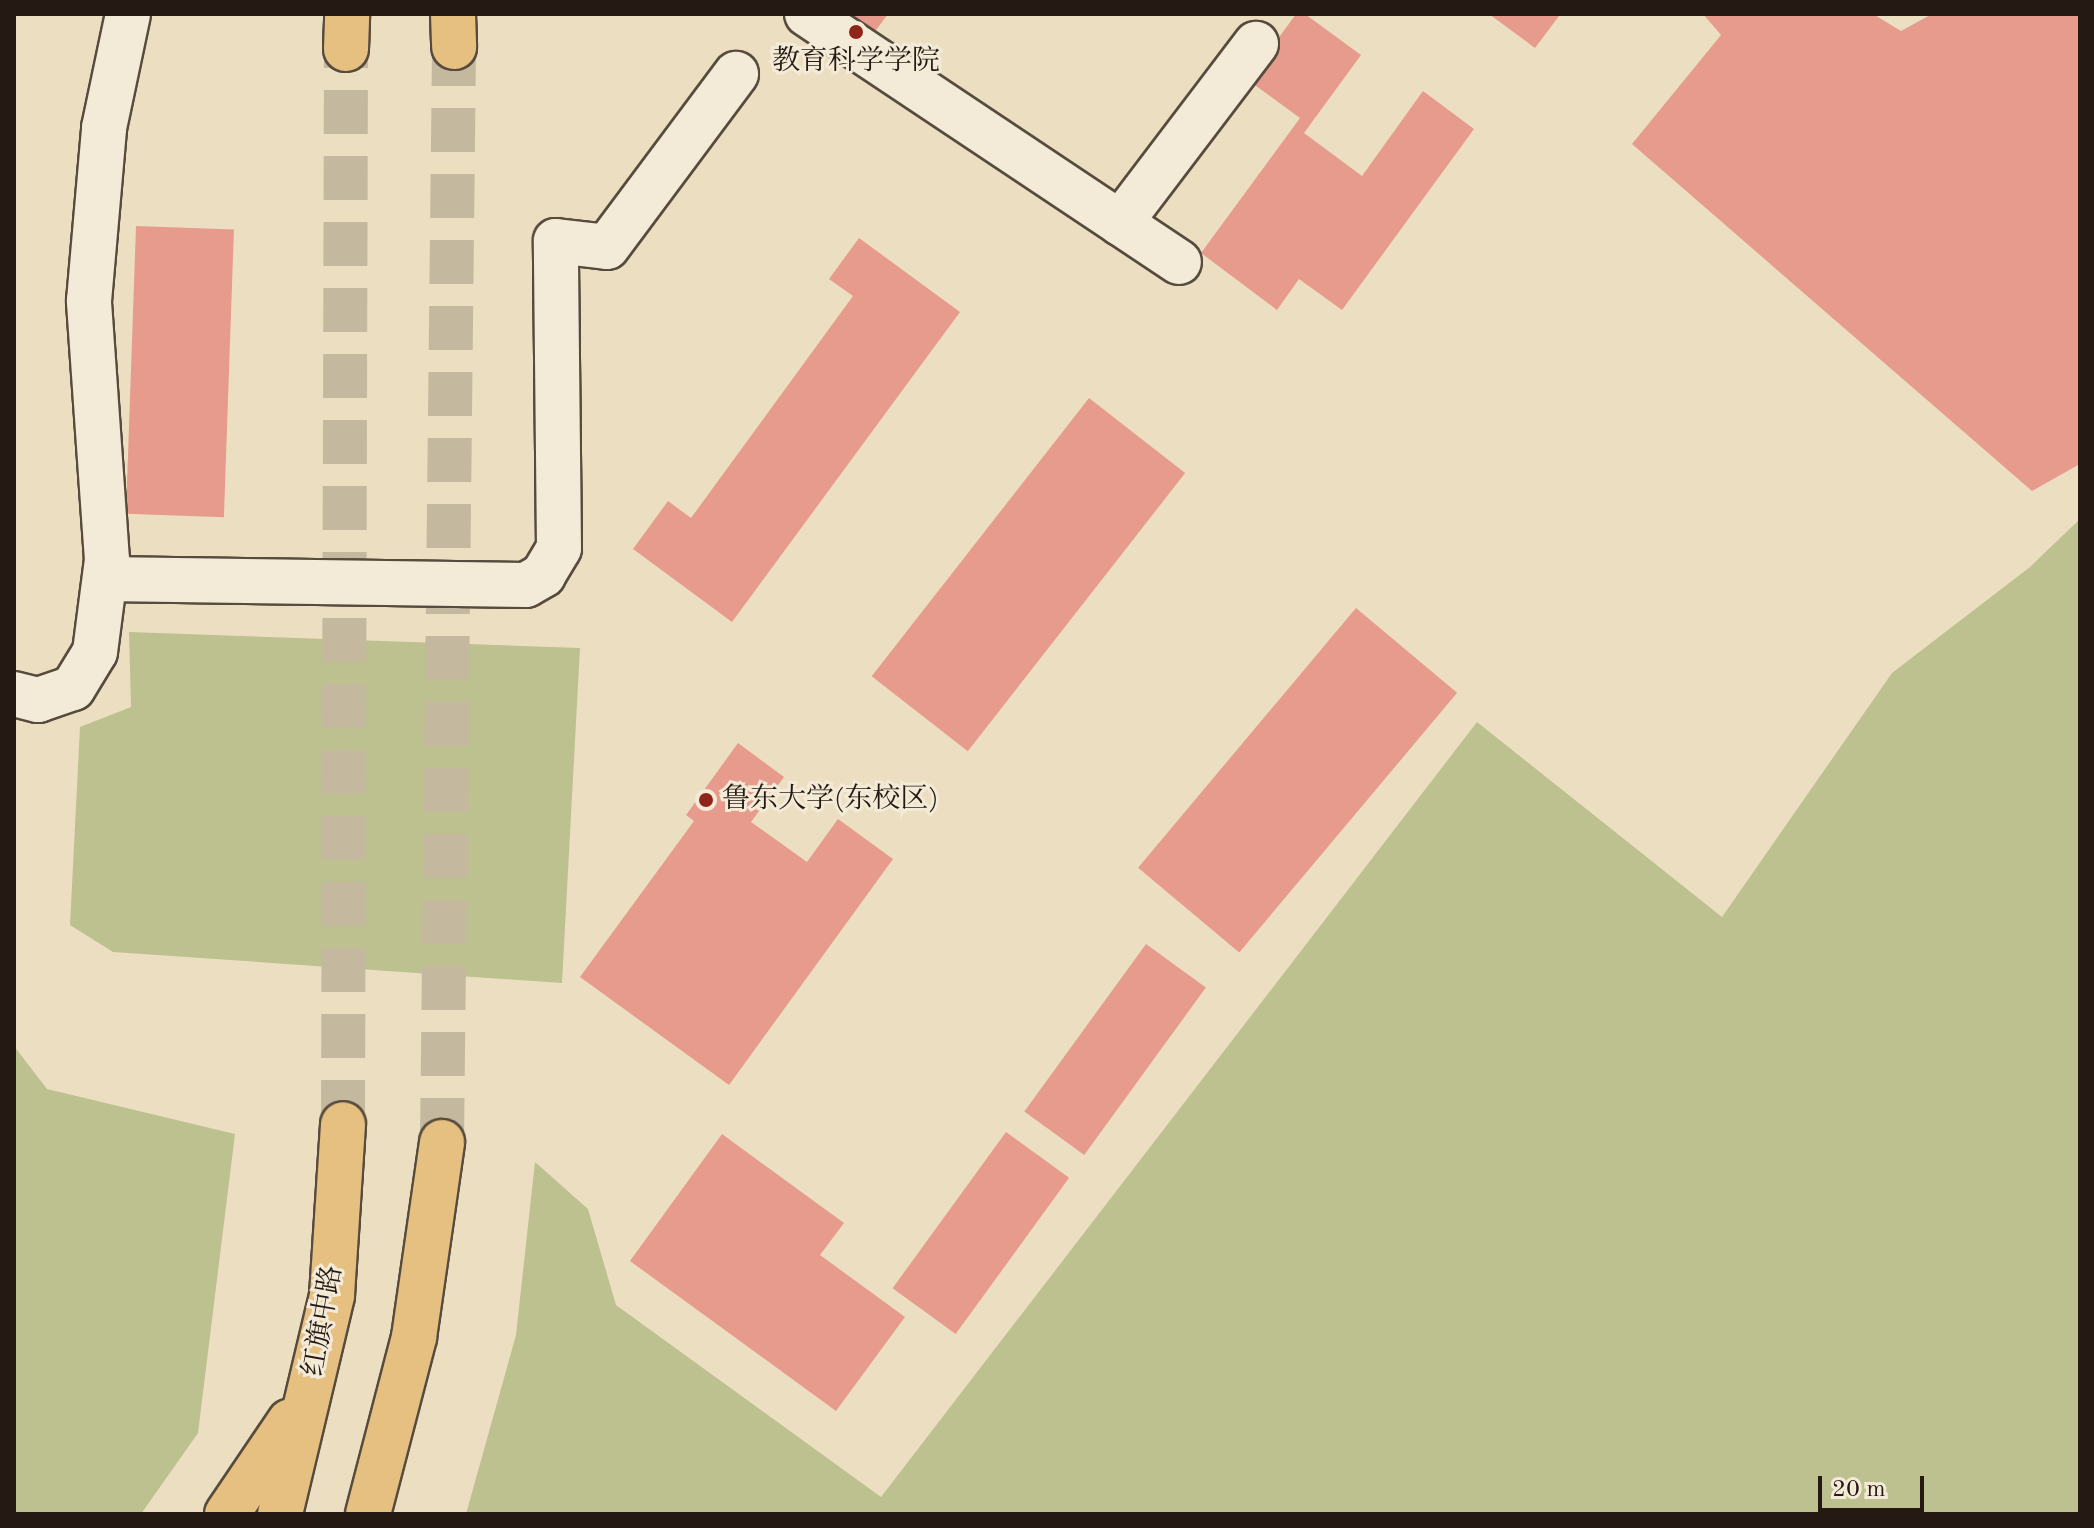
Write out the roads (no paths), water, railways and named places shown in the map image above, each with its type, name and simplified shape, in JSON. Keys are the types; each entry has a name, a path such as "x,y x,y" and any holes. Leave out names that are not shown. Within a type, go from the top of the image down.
{"main road":[{"name":"红旗中路","path":"280,1514 319,1361 332,1295 343,1124"},
{"path":"368,1514 414,1337 442,1142"},
{"path":"227,1514 264,1466 319,1361"}],"lane":[{"path":"14,694 38,700 73,688 95,652 105,579 89,301 104,128 128,14"},
{"path":"807,14 1179,262"},
{"path":"1120,223 1256,44"},
{"path":"105,579 526,585 543,575 559,548 556,241 607,247 736,74"}],"tunnel":[{"path":"442,1142 454,47"},
{"path":"343,1124 346,49"}],"place":[{"name":"教育科学学院","path":"856,32"},
{"name":"鲁东大学(东校区)","path":"706,800"}]}
